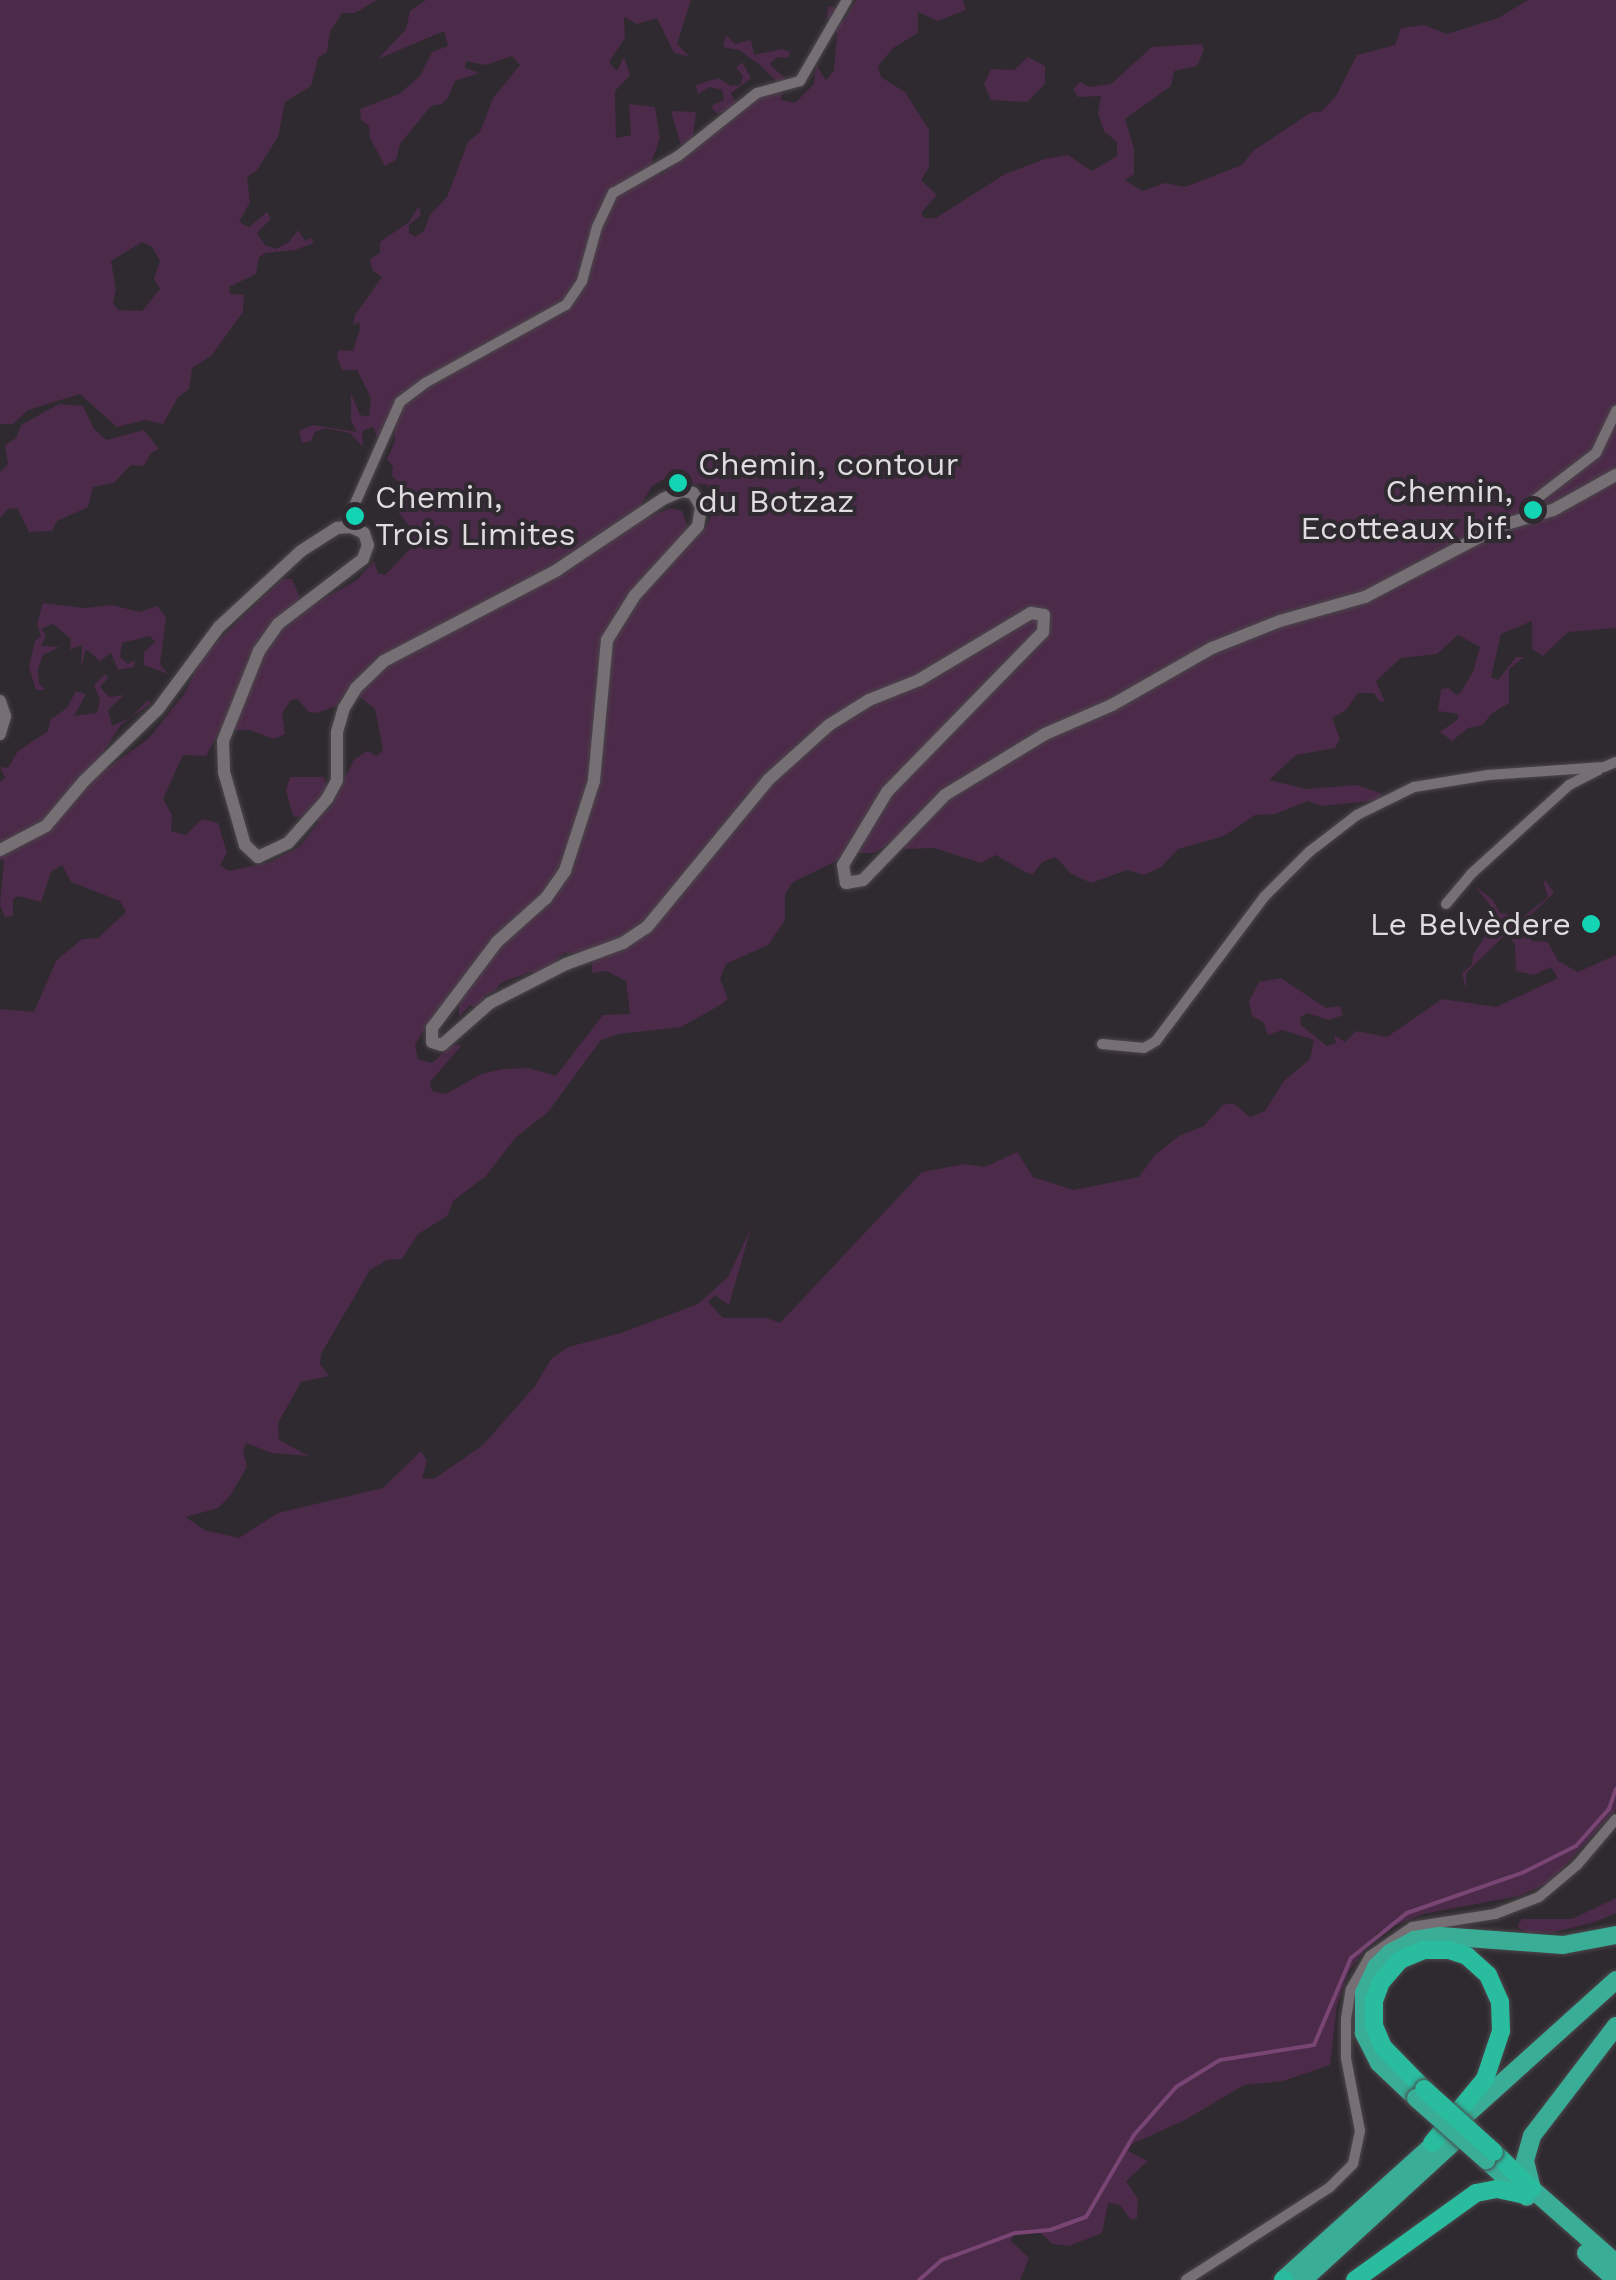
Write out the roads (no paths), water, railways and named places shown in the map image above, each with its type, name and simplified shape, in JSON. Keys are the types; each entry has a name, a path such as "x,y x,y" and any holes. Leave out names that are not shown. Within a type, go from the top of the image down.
{"highway":[{"path":"1616,1934 1564,1944 1440,1936 1405,1944 1376,1966 1364,1993 1364,2033 1379,2062 1490,2156 1616,2280"},
{"path":"1420,2093 1382,2047 1374,2026 1374,2001 1381,1982 1400,1960 1424,1950 1449,1950 1478,1964 1492,1982 1501,2009 1501,2032 1484,2079 1432,2144"},
{"path":"1290,2280 1432,2144 1616,1980"},
{"path":"1290,2280 1616,1988"},
{"path":"1529,2192 1525,2161 1532,2136 1616,2026"},
{"path":"1354,2280 1476,2193 1503,2189 1529,2192 1616,2263"}],"street":[{"path":"0,850 46,826 84,780 158,709 219,627 302,551 345,526 400,402 425,383 566,305 582,281 591,243 613,193 678,156 760,91 800,81 847,0"},
{"path":"1529,518 1531,503 1596,453 1616,412"},
{"path":"345,526 364,533 368,544 362,559 278,624 260,651 225,733 224,772 245,845 258,857 288,844 327,799 337,780 338,732 344,708 356,688 384,662 571,561 670,495 693,492 701,507 692,537 635,595 607,640 594,780 565,871 546,898 497,942 432,1028 432,1042 442,1045 500,998 566,964 623,943 647,927 755,795 821,730 869,700 919,680 1030,613 1045,617 1043,632 887,792 843,865 846,883 863,880 945,795 1038,738 1112,705 1212,648 1365,597 1492,530 1553,510 1616,475"},
{"path":"0,701 5,716 0,734"},
{"path":"1446,904 1569,785 1616,762"},
{"path":"1102,1044 1142,1048 1156,1040 1264,897 1308,852 1357,815 1414,787 1488,775 1604,768"},
{"path":"1186,2280 1328,2188 1353,2164 1360,2131 1346,2058 1346,2019 1354,1981 1370,1956 1412,1927 1495,1914 1539,1897 1577,1865 1616,1819"}],"waterway":[{"path":"919,2280 942,2260 1015,2233 1050,2230 1086,2217 1134,2135 1176,2087 1220,2060 1314,2045 1351,1958 1407,1913 1524,1872 1576,1846 1609,1809 1616,1789"}],"place":[{"name":"Chemin, contour du Botzaz","path":"678,483"},
{"name":"Chemin, Ecotteaux bif.","path":"1533,510"},
{"name":"Chemin, Trois Limites","path":"355,516"},
{"name":"Le Belvèdere","path":"1591,924"}]}
